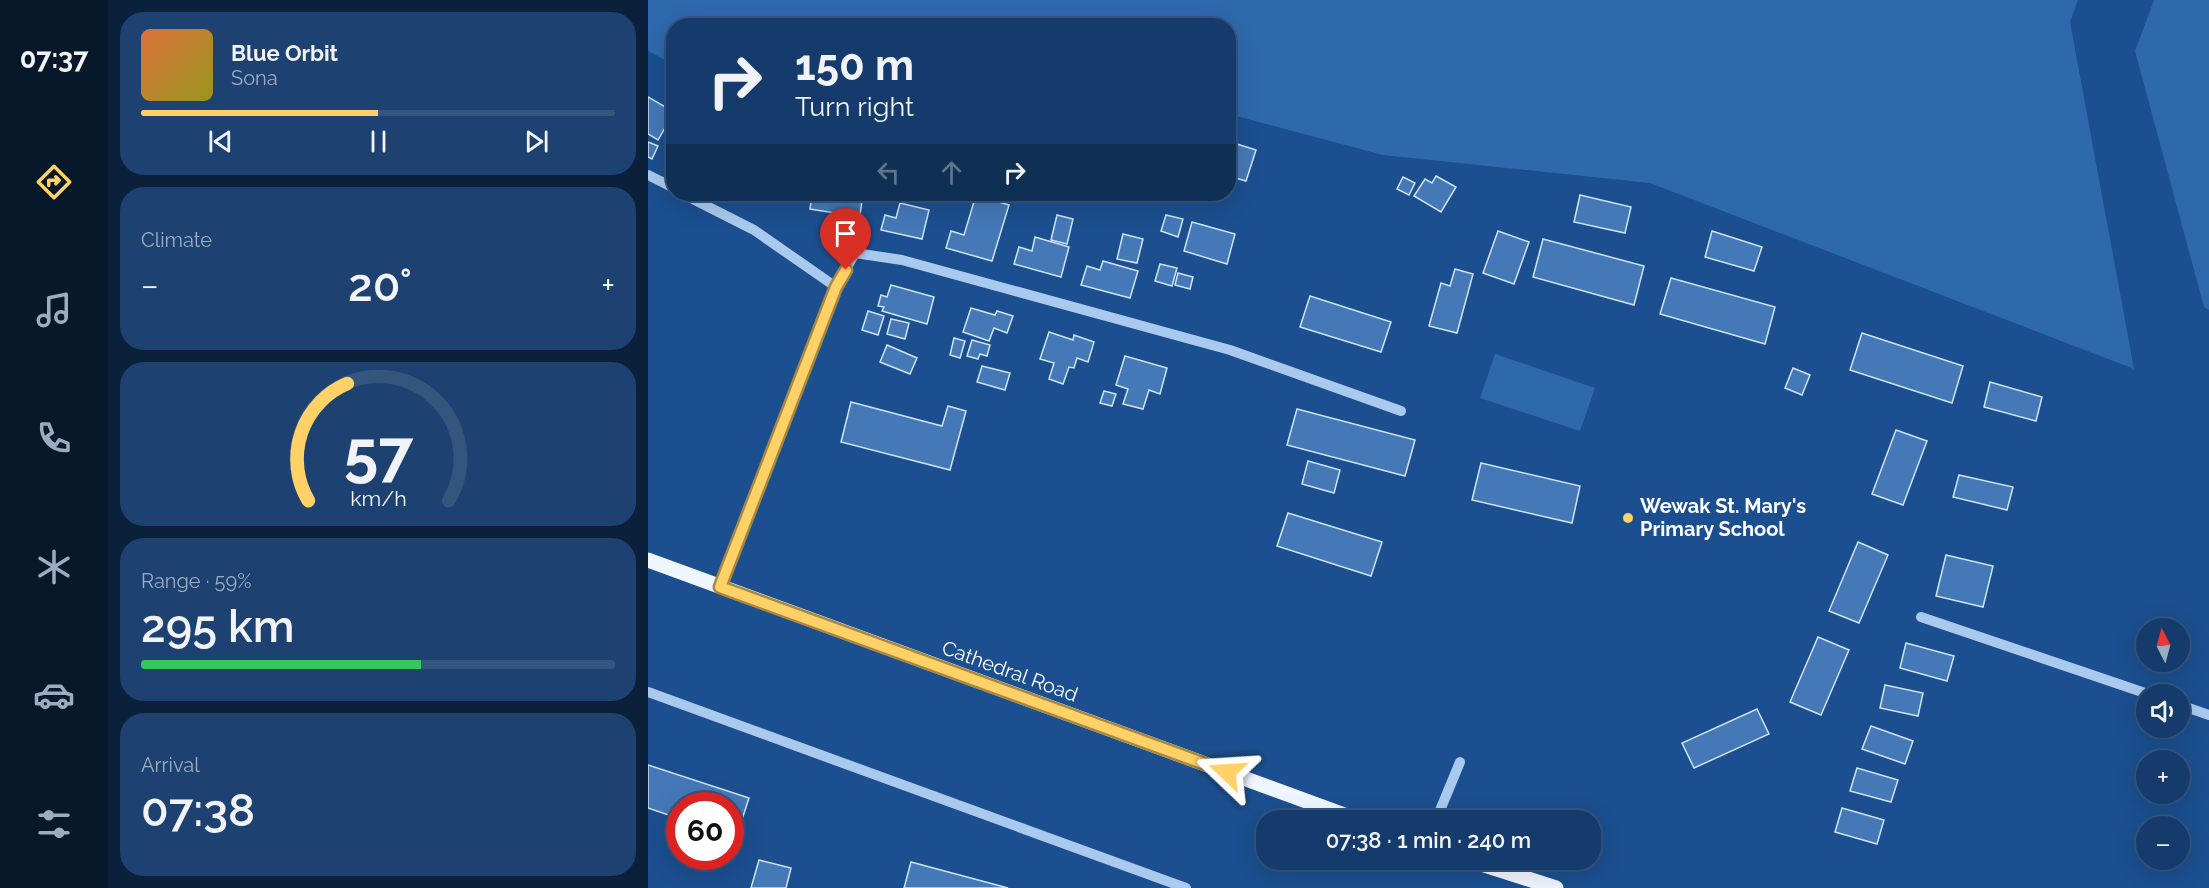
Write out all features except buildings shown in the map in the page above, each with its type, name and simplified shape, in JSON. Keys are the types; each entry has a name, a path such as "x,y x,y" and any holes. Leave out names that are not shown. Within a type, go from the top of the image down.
{"main road":[{"name":"Cathedral Road","path":"648,560 1331,810"},
{"path":"1500,870 1556,888"}],"street":[{"path":"648,175 666,184"},
{"path":"697,201 754,230 836,287"},
{"path":"720,587 836,287 855,253 902,260 1230,350 1401,411"},
{"path":"1921,617 2136,690"},
{"path":"648,693 1186,888"},
{"path":"2190,708 2209,715"},
{"path":"1440,810 1460,762"}],"shaded area":[{"path":"648,0 2078,0 2070,22 2134,369 1650,183 1383,155 1236,116 1236,18 666,18 666,60 648,51"},
{"path":"2154,0 2209,0 2209,310 2204,307 2135,51"},
{"path":"1495,354 1595,388 1580,431 1480,398"}],"place":[{"name":"Wewak St. Mary's Primary School","path":"1628,518"}],"route":[{"path":"846,270 836,287 720,587 1227,772"}]}
